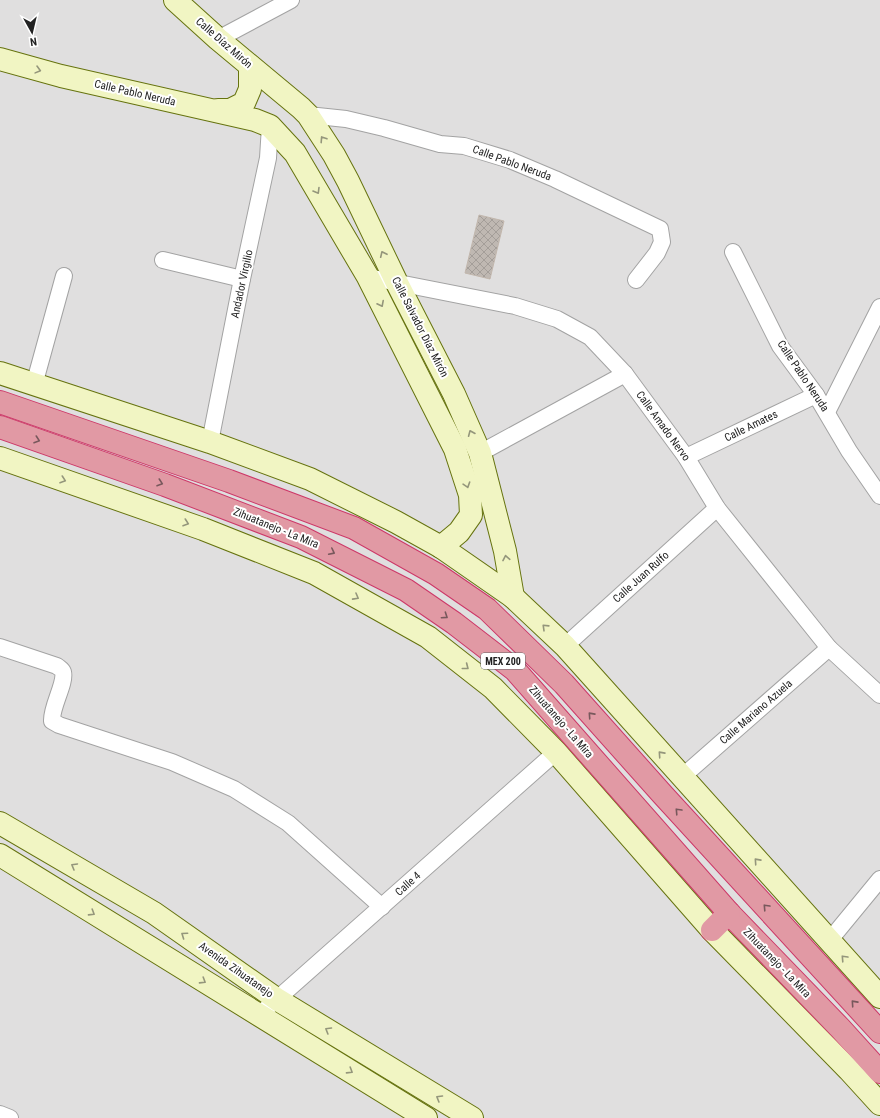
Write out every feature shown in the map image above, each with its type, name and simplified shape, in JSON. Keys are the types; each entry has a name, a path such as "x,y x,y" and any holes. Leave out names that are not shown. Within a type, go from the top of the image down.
{"highway":[{"name":"MEX 200","path":"0,402 229,480 354,528 436,574 487,610 564,684 663,795 880,1032"},
{"name":"Zihuatanejo - La Mira","path":"0,427 165,485 301,536 406,590 454,622 515,670 729,912 880,1072"},
{"path":"712,930 729,912"}],"street":[{"name":"Calle Díaz Mirón","path":"175,0 218,39 273,84"},
{"path":"218,39 292,0"},
{"name":"Calle Pablo Neruda","path":"0,59 61,76 249,119 270,126"},
{"path":"211,111 230,110 244,103 250,89 250,66"},
{"name":"Calle Salvador Díaz Mirón","path":"273,84 308,115 334,155 454,394 480,453 505,551 513,597"},
{"name":"Calle Pablo Neruda","path":"308,115 353,121 440,144 464,146 510,160 555,179 660,230 662,242 657,253 636,280"},
{"path":"270,126 295,153 368,277 455,449 470,495 471,515 459,532 440,547"},
{"name":"Andador Virgilio","path":"210,442 242,279 268,158 270,126"},
{"name":"Calle Pablo Neruda","path":"734,252 780,346 816,395 849,451 880,496"},
{"path":"163,260 242,279"},
{"path":"34,385 64,276"},
{"name":"Calle Amado Nervo","path":"368,277 515,306 557,319 590,337 625,374 686,457 717,508 829,648 880,695"},
{"path":"827,412 880,307"},
{"path":"0,373 210,442 310,480 396,522 440,547 513,597 565,646 880,997"},
{"path":"480,453 625,374"},
{"name":"Calle Amates","path":"686,457 816,395"},
{"path":"0,458 203,529 314,573 428,638 493,688 556,752 712,930 844,1064 880,1104"},
{"name":"Calle Juan Rulfo","path":"565,646 717,508"},
{"path":"0,647 56,666 62,670 64,677 52,714 52,721 59,725 172,762 234,789 288,823 382,907"},
{"name":"Calle Mariano Azuela","path":"682,777 829,648"},
{"name":"Calle 4","path":"259,1015 278,1000 556,752"},
{"name":"Avenida Zihuatanejo","path":"0,823 154,913 278,1000 472,1118"},
{"path":"0,855 426,1118"},
{"path":"829,941 880,879"},
{"path":"0,1114 10,1118"}],"shaded area":[{"path":"0,0 880,0 880,1118 0,1118"}],"building":[{"path":"479,215 504,221 490,279 465,273"}]}
